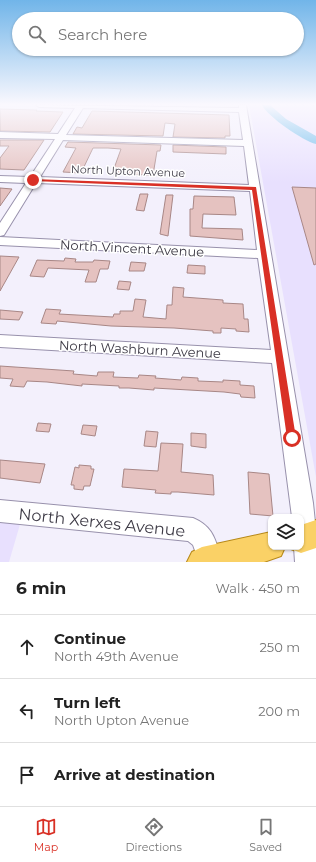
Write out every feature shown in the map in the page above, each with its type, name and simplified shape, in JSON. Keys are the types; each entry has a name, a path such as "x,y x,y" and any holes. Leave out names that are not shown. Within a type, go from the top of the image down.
{"main road":[{"path":"206,561 268,547"}],"street":[{"path":"0,232 64,131"},
{"path":"245,131 308,543"},
{"path":"0,135 247,143"},
{"name":"North Upton Avenue","path":"0,179 254,188"},
{"name":"North Vincent Avenue","path":"0,241 264,254"},
{"name":"North Washburn Avenue","path":"0,341 279,357"},
{"name":"North Xerxes Avenue","path":"0,511 192,530 203,538 206,561"}],"shaded area":[{"path":"254,131 316,131 316,477"},
{"path":"0,519 21,521 9,562 0,562"}],"building":[{"path":"11,131 51,131 50,132"},
{"path":"75,131 164,131 163,136 73,134"},
{"path":"174,131 230,131 230,136 225,136 225,138 173,137"},
{"path":"0,140 44,140 24,170 0,169 0,158 9,146 0,146"},
{"path":"68,142 161,145 160,151 157,151 153,175 112,174 121,149 108,148 93,148 81,173 63,172 76,148 65,147"},
{"path":"173,145 226,147 226,154 173,152"},
{"path":"292,187 316,188 316,264 314,265"},
{"path":"0,188 12,189 0,206"},
{"path":"140,194 148,194 144,211 136,210"},
{"path":"166,195 173,195 168,236 160,234"},
{"path":"194,196 234,197 236,215 203,214 202,228 242,229 243,240 190,236 190,209 193,209"},
{"path":"0,256 19,257 0,291"},
{"path":"65,258 76,259 75,262 93,262 94,260 110,261 108,269 100,269 96,282 85,282 89,270 48,268 44,277 30,276 37,260 64,261"},
{"path":"131,262 146,263 144,271 129,271"},
{"path":"188,265 205,266 205,274 187,273"},
{"path":"119,281 131,282 129,290 117,289"},
{"path":"173,287 184,288 183,297 223,300 223,303 243,304 244,319 248,319 249,332 221,328 221,333 213,333 213,331 174,328 111,326 57,321 56,324 41,323 46,309 61,310 59,314 113,317 114,314 120,314 120,311 133,311 135,299 146,300 143,317 166,319 167,305 172,305"},
{"path":"0,310 23,312 19,320 0,319"},
{"path":"0,366 74,371 73,374 97,376 98,372 114,372 113,377 138,378 139,375 181,380 182,377 198,378 198,381 240,381 240,385 254,386 255,398 241,397 240,394 224,392 154,388 154,390 82,384 82,386 27,381 24,387 10,386 13,379 0,378"},
{"path":"38,423 51,424 49,432 36,431"},
{"path":"83,425 97,426 95,436 81,434"},
{"path":"146,431 158,432 156,447 144,446"},
{"path":"191,433 206,434 206,448 191,446"},
{"path":"161,443 183,444 181,472 213,475 214,495 178,492 171,492 171,494 155,493 156,490 122,487 124,469 158,471"},
{"path":"0,460 45,464 40,483 0,478"},
{"path":"79,465 91,466 91,469 94,469 90,486 84,486 83,490 74,489 74,485 71,485 75,467 79,468"},
{"path":"248,472 269,474 273,514 268,514 268,516 250,514"}],"waterway":[{"path":"300,131 316,141"}],"route":[{"path":"33,180 254,188 292,438"}]}
